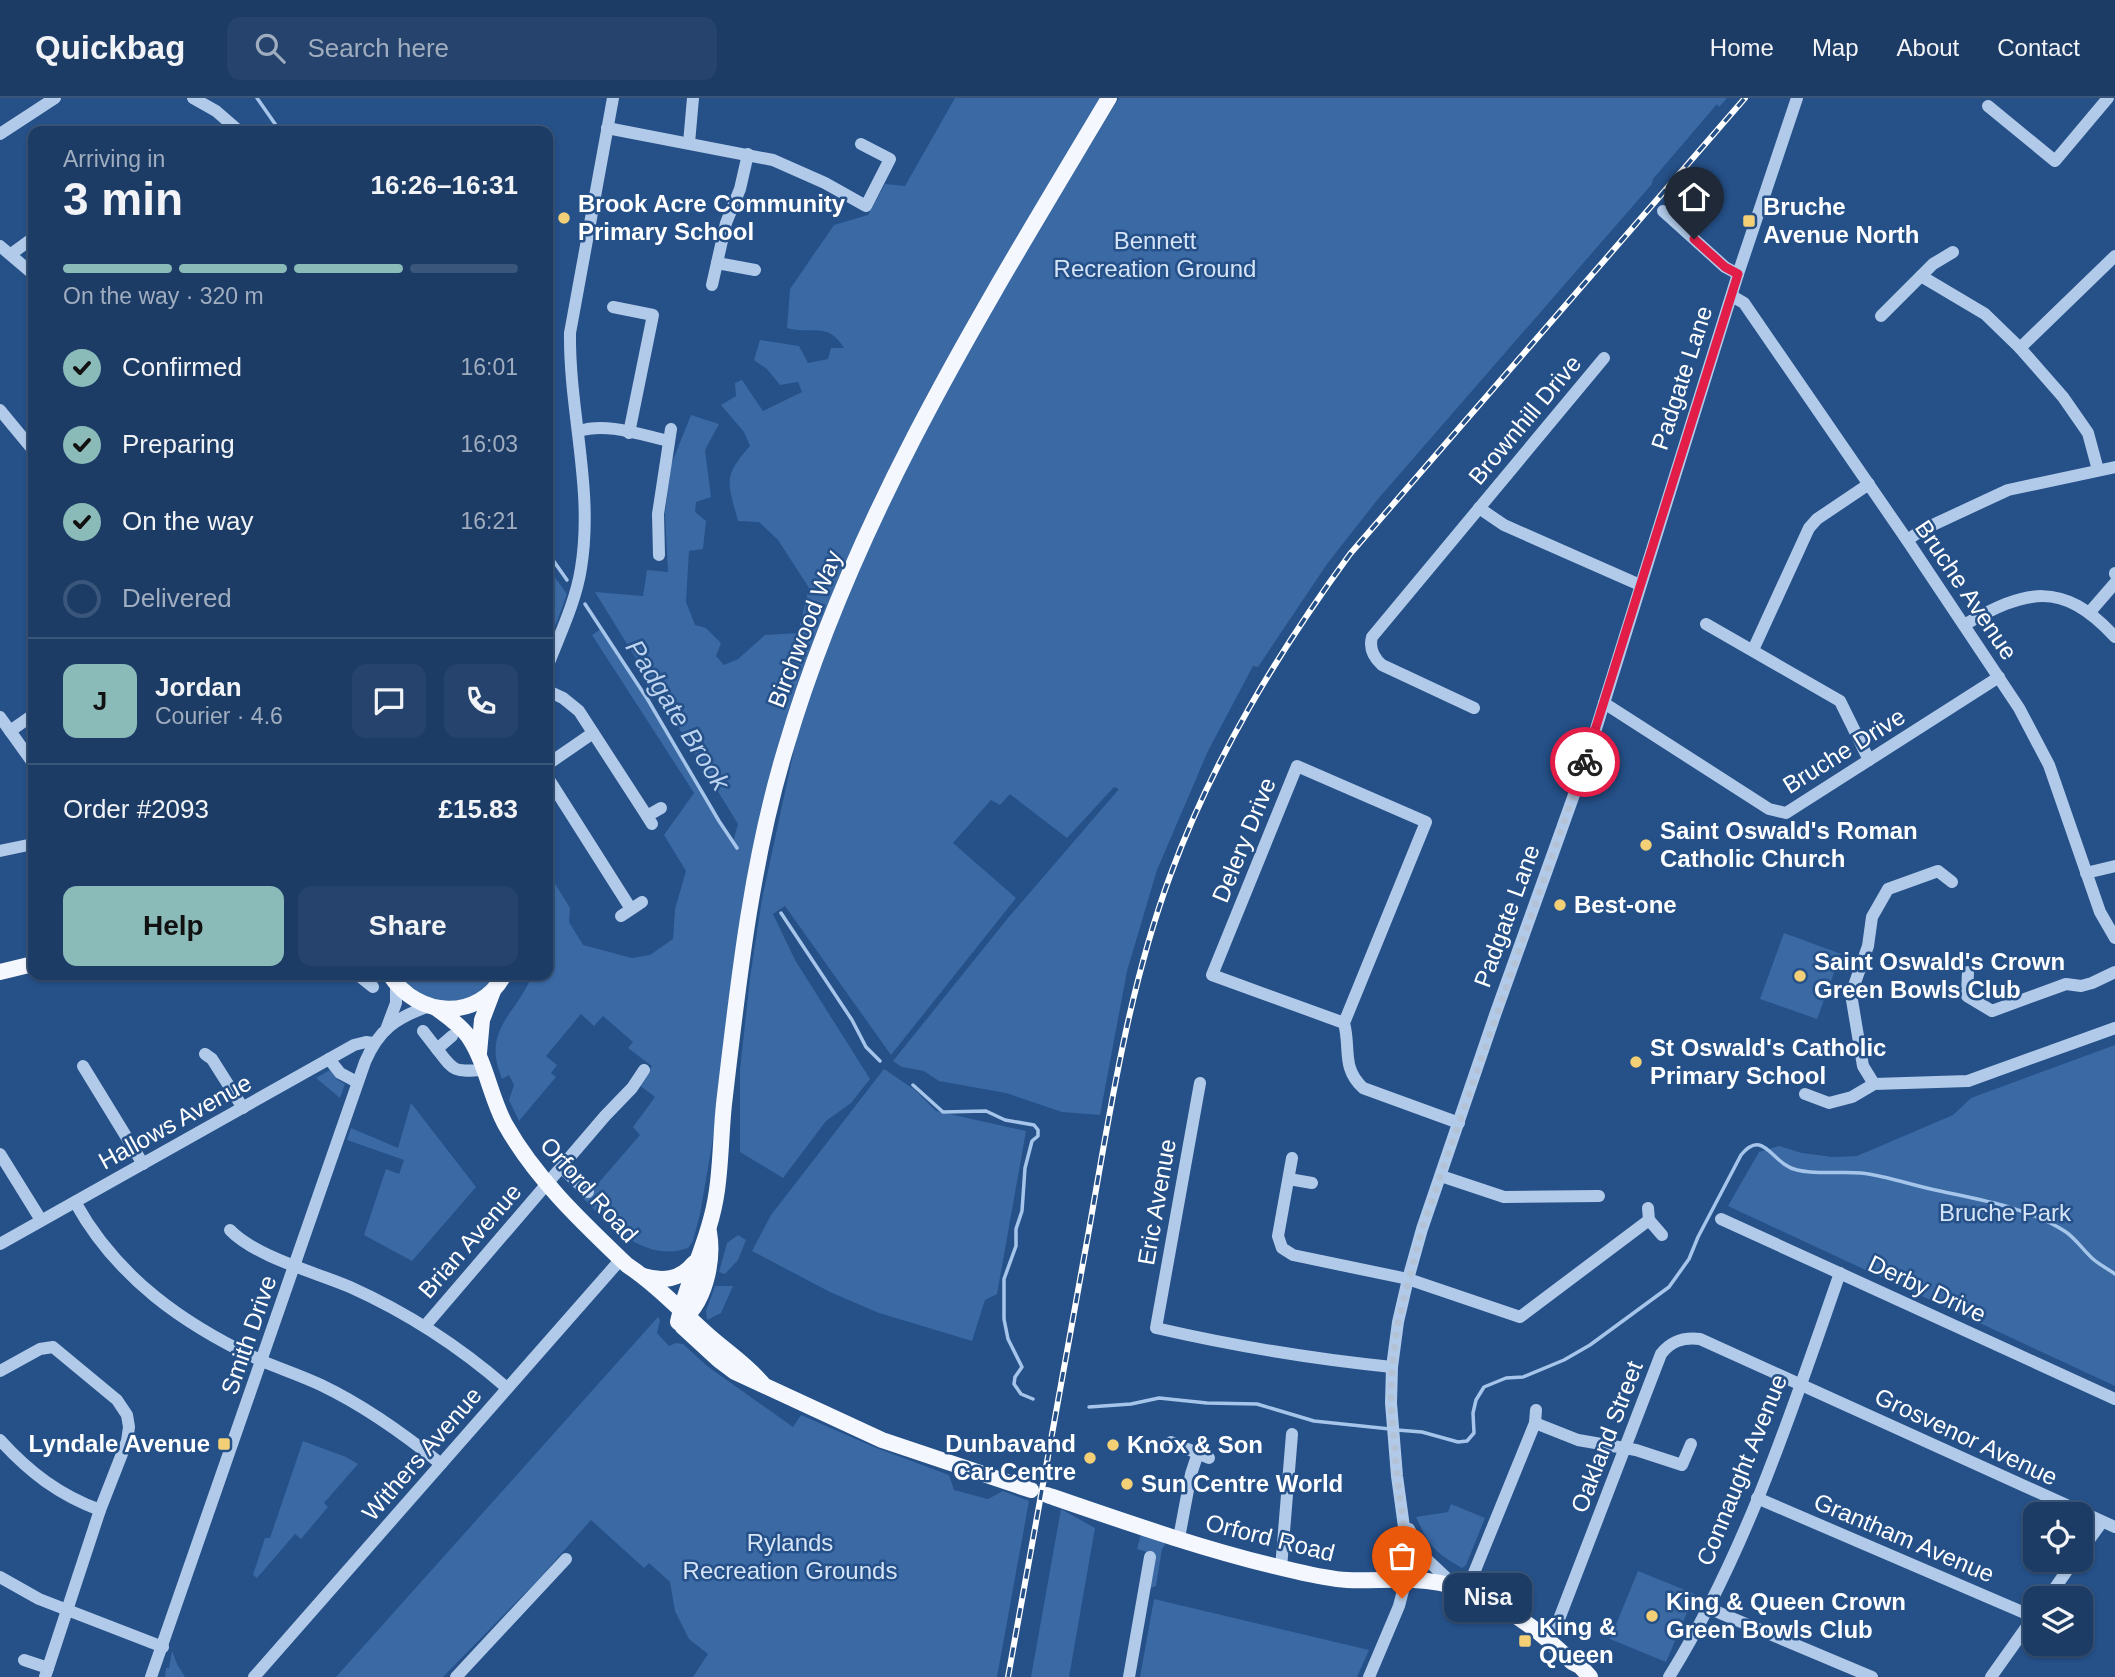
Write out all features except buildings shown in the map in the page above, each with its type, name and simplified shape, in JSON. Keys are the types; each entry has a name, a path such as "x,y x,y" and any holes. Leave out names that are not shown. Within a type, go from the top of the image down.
{"main road":[{"name":"Birchwood Way","path":"682,1316 696,1261 709,1232 717,1190 724,1108 746,938 760,858 785,749 813,661 866,531 958,352 1109,98"},
{"path":"0,972 28,965"},
{"name":"Orford Road","path":"394,980 417,1002 432,1007 459,1026 481,1063 489,1091 505,1125 548,1185 682,1316"},
{"path":"432,1007 451,1009 467,1006 482,999 500,980"},
{"name":"Orford Road","path":"481,1063 482,1020 494,989"},
{"name":"Birchwood Way","path":"682,1316 699,1298 711,1254 709,1232"},
{"path":"643,1276 653,1279 675,1278 685,1273 696,1261"},
{"name":"Orford Road","path":"624,1262 639,1285 744,1364 762,1383 882,1440 1179,1538 1281,1568 1344,1580 1406,1579"},
{"path":"1406,1579 1461,1588 1517,1617 1549,1640 1574,1670 1580,1666 1590,1677"}],"street":[{"path":"0,134 55,98"},
{"path":"193,98 216,111 233,126"},
{"path":"553,652 581,571 586,527 586,490 571,363 572,316 613,98"},
{"path":"689,144 693,98"},
{"name":"Padgate Lane","path":"1369,1677 1399,1606 1406,1579 1408,1556 1392,1429 1392,1367 1398,1322 1408,1279 1604,704 1738,274 1797,98"},
{"path":"1988,106 2054,161 2108,98"},
{"path":"607,128 773,160 825,183 866,206 890,159 861,144"},
{"path":"712,285 726,223 740,189 748,154"},
{"path":"1663,211 1725,267 1738,274"},
{"path":"28,240 6,250 28,270"},
{"path":"1881,316 1933,264 1953,252"},
{"path":"2020,348 2115,256"},
{"path":"717,263 755,270"},
{"path":"1921,276 1985,314 2020,348 2063,397 2088,433 2098,470"},
{"name":"Bruche Avenue","path":"1732,296 1744,303 1999,677 2049,765 2100,912 2115,937"},
{"path":"613,307 653,315 629,433"},
{"name":"Brownhill Drive","path":"1474,708 1382,665 1373,655 1371,642 1376,632 1604,358"},
{"path":"0,410 28,444"},
{"path":"579,430 599,428 670,435 658,514 659,555"},
{"path":"1907,540 1924,529 2008,490 2115,467"},
{"path":"1753,650 1809,528 1817,519 1869,484"},
{"name":"Brownhill Drive","path":"1479,508 1504,525 1640,585"},
{"path":"2089,613 2115,583"},
{"path":"1964,625 1992,609 2024,597 2043,594 2062,599 2089,613 2115,636"},
{"path":"1706,624 1840,701 1869,760"},
{"name":"Bruche Drive","path":"1604,704 1774,812 1786,813 1999,677"},
{"path":"553,694 572,704 649,820 661,808"},
{"path":"0,717 28,755"},
{"path":"10,731 28,718"},
{"path":"553,761 593,733"},
{"name":"Delery Drive","path":"1344,1023 1212,975 1297,766 1426,822 1344,1023 1348,1037 1349,1068 1363,1088 1459,1123"},
{"path":"553,786 631,909"},
{"path":"0,851 28,845"},
{"path":"2086,873 2115,866"},
{"path":"1874,1084 1863,1066 1851,994 1868,946 1872,917 1888,890 1938,871 1952,882"},
{"path":"1968,972 1967,996 1992,1011 2066,984 2081,986 2092,983 2115,972"},
{"path":"364,980 373,987"},
{"name":"Smith Drive","path":"387,1027 394,1009 393,980"},
{"name":"Smith Drive","path":"151,1677 159,1661 373,1043 387,1027 410,1014 432,1007"},
{"path":"1805,1094 1829,1103 1852,1097 1874,1084 1968,1081 2115,1028"},
{"path":"423,1031 452,1068 464,1071 481,1063"},
{"path":"437,1049 452,1037"},
{"name":"Hallows Avenue","path":"0,1244 329,1059 360,1043 373,1043"},
{"path":"205,1054 212,1059 243,1108"},
{"path":"329,1059 340,1073 357,1083"},
{"path":"83,1066 143,1164"},
{"name":"Brian Avenue","path":"425,1326 632,1088 644,1070"},
{"name":"Eric Avenue","path":"1199,1083 1156,1328 1225,1344 1324,1360 1392,1367"},
{"path":"0,1154 41,1220"},
{"path":"1292,1158 1278,1236 1282,1248 1293,1255 1408,1279 1520,1317 1648,1214 1662,1234"},
{"name":"Orford Road","path":"561,1167 588,1192"},
{"path":"1441,1176 1504,1197 1599,1196"},
{"path":"1289,1180 1312,1183"},
{"path":"75,1202 103,1245 154,1298 216,1339 321,1385 369,1412 441,1464"},
{"name":"Derby Drive","path":"1721,1219 2115,1399"},
{"path":"230,1230 248,1244 352,1288 425,1326 507,1388"},
{"name":"Withers Avenue","path":"254,1677 507,1388 624,1262"},
{"name":"Connaught Avenue","path":"1669,1677 1708,1608 1757,1498 1840,1273"},
{"name":"Oakland Street","path":"1549,1640 1661,1354 1673,1342 1700,1339 1801,1384"},
{"path":"0,1371 40,1349 53,1348 121,1405 127,1416 128,1433 46,1673 24,1660"},
{"name":"Grosvenor Avenue","path":"1801,1384 2115,1527"},
{"path":"1402,1513 1422,1555 1461,1588 1535,1417 1578,1440 1636,1450 1682,1465 1691,1444"},
{"path":"1281,1568 1292,1434"},
{"path":"0,1440 39,1479 76,1501 100,1510"},
{"path":"1171,1442 1203,1456 1191,1474 1179,1538"},
{"name":"Grantham Avenue","path":"1757,1498 2023,1611"},
{"path":"2093,1534 2102,1522"},
{"path":"1129,1677 1150,1557"},
{"path":"456,1677 566,1559"},
{"path":"0,1577 39,1599 163,1647"},
{"path":"1708,1608 1872,1677"},
{"path":"1991,1677 2023,1632"},
{"name":"Smith Drive","path":"159,1661 159,1677"}],"green space":[{"path":"955,98 1101,98 977,305 927,395 876,495 844,566 755,840 742,906 717,1114 693,1241 688,1248 669,1252 651,1249 617,1230 560,1174 588,1195 640,1135 633,1127 655,1097 639,1085 652,1066 628,1048 633,1042 603,1016 594,1026 581,1014 546,1056 557,1065 551,1073 556,1077 519,1121 509,1100 514,1085 509,1075 502,1079 497,1062 498,1034 530,980 553,980 553,880 570,908 569,922 583,945 632,958 650,955 673,939 675,909 686,871 664,835 694,793 592,635 601,629 648,700 733,842 738,824 595,592 643,596 647,570 668,572 665,513 671,465 691,415 719,424 705,450 711,497 696,502 695,512 706,521 703,549 689,551 686,602 695,625 706,628 721,643 716,656 724,665 738,659 765,635 798,633 809,588 778,540 759,522 738,521 730,489 731,473 750,446 744,432 721,405 736,396 735,383 742,380 763,411 802,392 798,382 780,385 767,369 754,360 760,340 799,346 808,363 828,359 831,348 844,348 832,334 818,330 787,328 790,289 834,225 868,215 885,184 905,186"},
{"name":"Bennett Recreation Ground","path":"1119,98 1727,98 1719,107 1717,104 1653,179 1652,184 1378,499 1327,564 1258,667 1253,666 1208,751 1157,870 1127,971 1100,1115 1062,1112 1006,1093 939,1081 924,1071 902,1067 893,1061 1008,918 1119,789 1114,787 1067,838 1010,794 1000,805 991,800 953,843 1016,898 891,1055 785,906 773,914 795,960 870,1079 851,1103 826,1121 783,1178 740,1152 740,1070 762,899 798,731 823,649 859,563 971,341"},
{"path":"553,575 567,594 553,632"},
{"name":"Saint Oswald's Crown Green Bowls Club","path":"1784,933 1841,954 1817,1019 1760,999"},
{"path":"402,980 493,980 472,999 452,1003 433,1002 414,993"},
{"name":"Bruche Park","path":"2115,1045 2115,1386 1728,1206 1759,1152 1779,1146 1802,1153 1832,1157 1857,1156 1953,1115 1971,1098"},
{"path":"884,1069 915,1090 936,1111 1026,1131 997,1294 985,1300 972,1341 879,1313 830,1292 752,1251 771,1215"},
{"path":"330,1070 345,1084 340,1098 316,1078"},
{"path":"411,1103 476,1187 412,1261 364,1235 386,1169 399,1174 404,1160 347,1140 351,1128 398,1148"},
{"path":"738,1235 746,1240 738,1260 725,1274 719,1272 727,1243"},
{"path":"715,1286 733,1286 721,1313 707,1320 706,1311"},
{"name":"Rylands Recreation Grounds","path":"658,1317 660,1320 657,1333 669,1346 683,1344 707,1366 793,1427 801,1415 874,1447 949,1475 954,1490 988,1499 1003,1491 1029,1501 997,1677 693,1677 708,1654 689,1639 675,1611 670,1582 649,1563 644,1568 591,1520 537,1581 443,1677 336,1677"},
{"path":"303,1441 358,1464 324,1503 328,1507 301,1539 295,1534 257,1578 253,1575 265,1538 270,1538"},
{"path":"1451,1504 1485,1518 1466,1565 1462,1568 1433,1547 1416,1517 1448,1512"},
{"path":"1061,1509 1095,1528 1069,1677 1031,1677"},
{"path":"1141,1534 1167,1541 1162,1549 1156,1586 1148,1589 1153,1554 1137,1549"},
{"name":"King & Queen Crown Green Bowls Club","path":"1638,1571 1695,1594 1666,1662 1610,1639"},
{"path":"1154,1599 1369,1650 1357,1677 1140,1677"},
{"path":"172,1651 177,1664 185,1677 165,1677"}],"waterway":[{"name":"Padgate Brook","path":"257,98 277,126"},
{"name":"Padgate Brook","path":"553,560 567,580"},
{"name":"Padgate Brook","path":"585,604 648,700 737,848"},
{"name":"Padgate Brook","path":"781,913 852,1020 866,1047 880,1061"},
{"name":"Padgate Brook","path":"913,1085 943,1112 986,1111 1005,1120 1034,1125 1038,1130 1038,1136 1032,1141 1025,1168 1016,1246 1004,1279 1004,1319 1008,1339 1022,1367 1014,1384 1021,1394 1033,1399"},
{"name":"Padgate Brook","path":"1397,1430 1422,1432 1458,1442 1467,1441 1474,1433 1473,1413 1476,1400 1484,1387 1506,1378 1523,1377 1564,1360 1590,1345 1669,1287 1689,1259 1741,1155 1749,1147 1756,1145 1762,1146 1788,1167 1797,1170 1871,1174 2021,1211 2066,1232 2093,1259 2115,1274"},
{"name":"Padgate Brook","path":"1089,1407 1131,1404 1159,1398 1257,1404 1314,1421 1390,1429"}],"railway":[{"path":"1008,1677 1131,1007 1155,919 1206,790 1272,669 1350,554 1745,98"}],"way so far":[{"path":"1402,1598 1408,1556 1392,1433 1391,1403 1392,1367 1398,1322 1422,1229 1585,762"}],"place":[{"name":"Brook Acre Community Primary School","path":"564,218"},
{"name":"Bruche Avenue North","path":"1749,221"},
{"name":"Saint Oswald's Roman Catholic Church","path":"1646,845"},
{"name":"Best-one","path":"1560,905"},
{"name":"Saint Oswald's Crown Green Bowls Club","path":"1800,976"},
{"name":"St Oswald's Catholic Primary School","path":"1636,1062"},
{"name":"Lyndale Avenue","path":"224,1444"},
{"name":"Knox & Son","path":"1113,1445"},
{"name":"Dunbavand Car Centre","path":"1090,1458"},
{"name":"Sun Centre World","path":"1127,1484"},
{"name":"Nisa","path":"1402,1598"},
{"name":"King & Queen Crown Green Bowls Club","path":"1652,1616"},
{"name":"King & Queen","path":"1525,1641"}],"route":[{"path":"1585,762 1738,274 1725,267 1694,239"}]}
